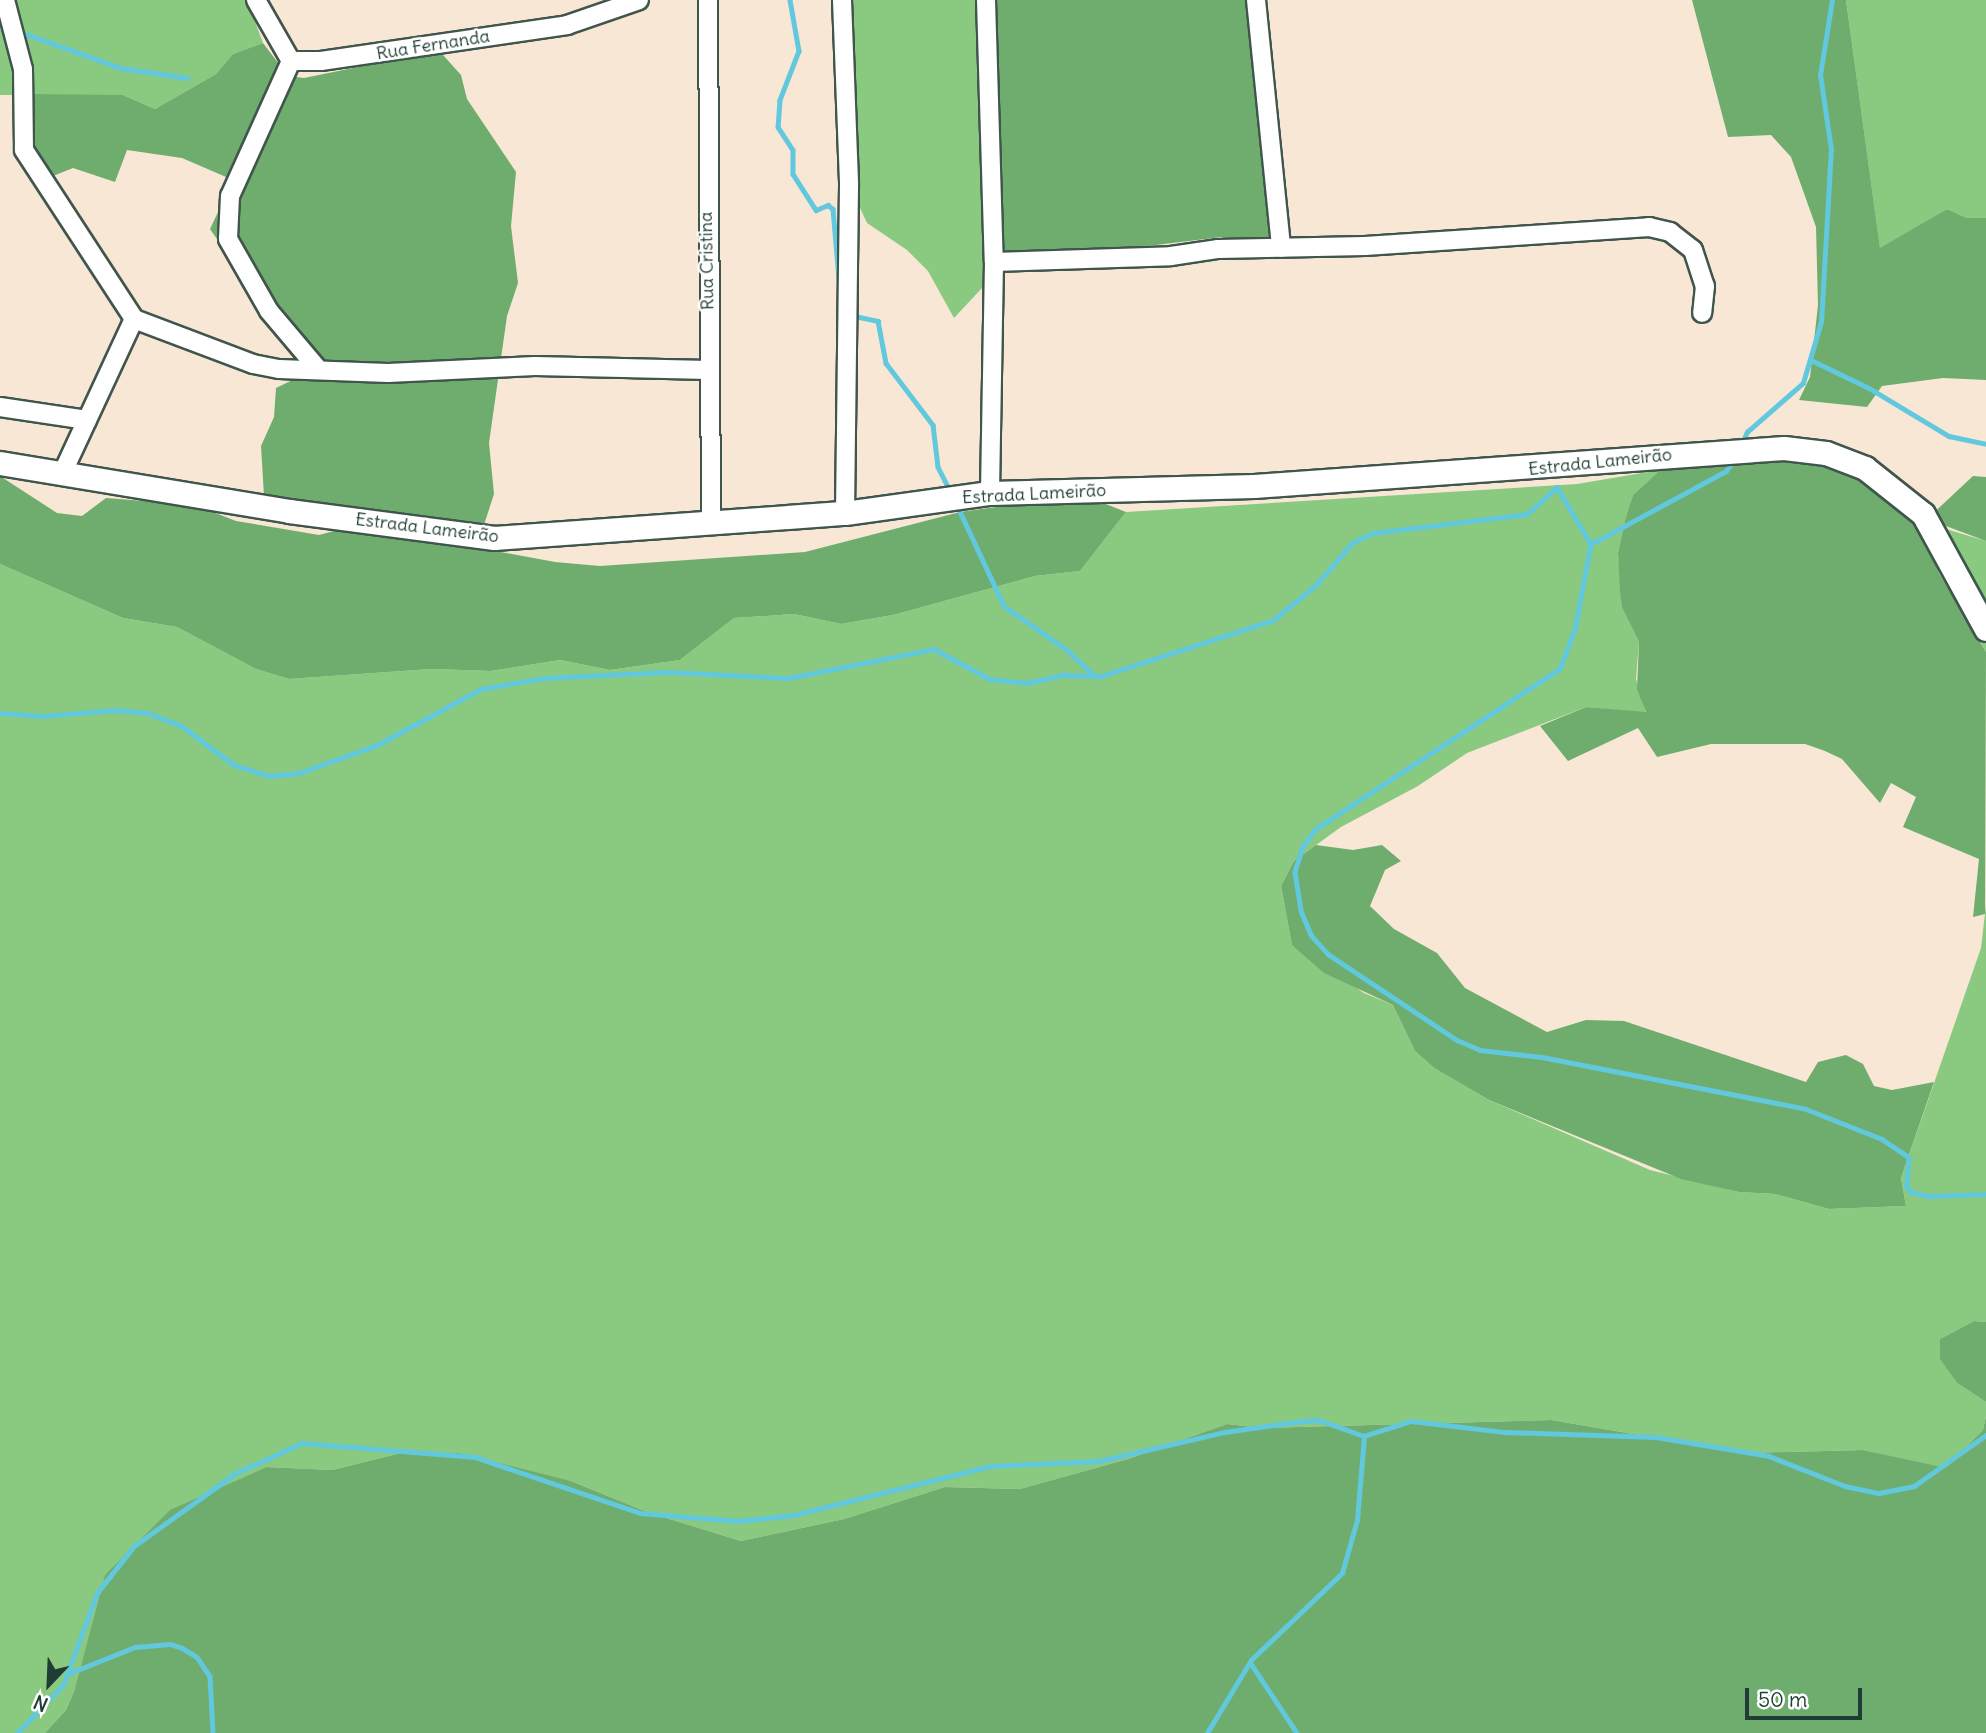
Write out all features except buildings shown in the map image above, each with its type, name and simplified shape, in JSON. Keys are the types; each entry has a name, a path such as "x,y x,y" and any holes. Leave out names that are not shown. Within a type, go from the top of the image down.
{"street":[{"path":"5,0 23,69 24,149 134,319 253,364 388,373 535,366 709,370"},
{"path":"256,0 291,61 230,195 227,229 236,256 270,311 318,369"},
{"name":"Rua Fernanda","path":"291,61 348,59 548,29 639,0"},
{"name":"Rua Cristina","path":"708,0 711,523"},
{"path":"842,0 849,186 845,513"},
{"path":"986,0 994,262 990,493"},
{"path":"1256,0 1281,248"},
{"path":"994,262 1658,228 1693,250 1705,286 1702,313"},
{"path":"62,474 134,319"},
{"path":"0,407 87,420"},
{"name":"Estrada Lameirão","path":"0,463 494,538 845,513 990,493 1254,486 1562,467 1727,449 1826,453 1865,468 1923,514 1986,629"}],"green space":[{"path":"0,0 247,0 263,43 233,54 216,74 155,109 123,95 0,95"},
{"path":"849,0 984,0 996,273 954,318 928,271 907,250 867,223 854,195"},
{"path":"984,0 1256,0 1270,257 1237,252 1222,237 1006,263 996,273"},
{"path":"1692,0 1846,0 1880,248 1947,209 1967,218 1986,218 1986,380 1943,378 1882,386 1867,407 1799,400 1810,377 1818,305 1816,227 1791,157 1771,135 1728,137"},
{"path":"1846,0 1986,0 1986,218 1967,218 1947,209 1880,249"},
{"path":"263,43 288,76 304,78 407,57 434,45 461,75 467,99 516,172 511,226 518,283 507,316 489,443 494,494 482,531 264,496 261,446 274,417 276,388 309,372 210,229 233,180 182,158 127,150 115,182 73,168 38,182 22,146 31,94 123,95 155,109 216,74 233,54"},
{"path":"1726,452 1769,453 1838,466 1903,504 1928,544 1939,573 1986,652 1985,914 1973,917 1979,859 1903,827 1916,797 1891,783 1880,803 1842,759 1825,751 1805,744 1711,744 1657,757 1638,728 1568,761 1540,726 1586,707 1646,712 1637,689 1639,642 1622,608 1620,592 1618,553 1633,495 1660,470"},
{"path":"1660,470 1633,495 1618,553 1622,608 1639,642 1636,679 1646,713 1586,707 1467,753 1418,786 1341,827 1294,861 1281,886 1292,945 1364,993 1393,1005 1415,1051 1434,1068 1489,1100 1650,1170 1739,1192 1775,1194 1829,1209 1906,1206 1901,1178 1981,948 1986,905 1986,1322 1974,1321 1940,1339 1940,1358 1957,1383 1986,1402 1986,1416 1983,1430 1946,1469 1863,1450 1745,1453 1551,1420 1261,1428 1227,1424 1128,1459 1020,1489 945,1487 844,1519 741,1541 647,1512 571,1481 534,1475 397,1454 332,1470 267,1467 75,1689 66,1710 45,1733 0,1733 0,564 123,618 177,627 256,669 289,679 431,669 491,671 560,660 610,670 680,660 734,618 794,614 841,624 893,615 1035,576 1080,571 1126,512 1577,484"},
{"path":"0,476 57,513 82,516 106,498 195,505 236,521 319,535 356,525 555,562 600,566 805,552 960,512 1083,495 1126,512 1080,571 1035,576 893,615 841,624 794,614 734,618 680,660 610,670 560,660 491,671 431,669 289,679 256,669 177,627 123,618 0,564"},
{"path":"1973,476 1986,477 1986,541 1927,519"},
{"path":"1903,504 1946,529 1986,541 1986,652"},
{"path":"1316,845 1353,850 1382,845 1401,861 1385,870 1370,906 1394,929 1437,953 1465,988 1547,1032 1586,1020 1624,1021 1806,1082 1818,1062 1846,1055 1863,1064 1874,1086 1892,1090 1934,1082 1901,1178 1906,1206 1829,1209 1775,1194 1739,1192 1681,1179 1489,1100 1434,1068 1415,1051 1393,1005 1324,973 1292,945 1281,886 1294,861"},
{"path":"1974,1321 1986,1322 1986,1402 1957,1383 1940,1359 1940,1339"},
{"path":"1986,1416 1986,1733 45,1733 66,1710 75,1689 105,1575 170,1510 267,1467 332,1470 397,1454 459,1453 571,1481 647,1512 741,1541 844,1519 945,1487 1020,1489 1128,1459 1227,1424 1261,1428 1551,1420 1745,1453 1863,1450 1946,1468 1983,1430"}],"waterway":[{"path":"790,0 799,51 780,100 778,127 793,150 793,174 816,210 828,205 833,209 842,314"},
{"path":"1742,443 1747,432 1803,383 1821,322 1831,150 1820,75 1832,0"},
{"path":"18,31 121,68 187,78"},
{"path":"850,315 878,321 886,363 933,425 938,467 950,491"},
{"path":"1811,360 1869,388 1949,436 1986,444"},
{"path":"1591,544 1726,471 1734,460"},
{"path":"0,713 42,716 115,710 148,713 182,726 234,765 270,776 299,773 377,745 481,689 544,678 667,672 789,678 934,649 990,679 1028,683 1064,675 1102,676 1273,620 1315,586 1353,542 1373,533 1527,514 1557,487 1591,544 1575,630 1560,669 1316,829 1303,847 1295,872 1301,911 1311,935 1328,954 1457,1040 1480,1050 1542,1057 1806,1109 1882,1139 1909,1157 1907,1187 1911,1192 1929,1196 1986,1194"},
{"path":"957,505 1004,606 1067,650 1094,675"},
{"path":"17,1733 63,1685 97,1593 134,1546 236,1473 302,1443 475,1457 640,1513 739,1521 794,1515 990,1466 1099,1461 1225,1432 1302,1421 1319,1420 1364,1436 1411,1421 1505,1432 1656,1437 1769,1456 1845,1486 1879,1493 1914,1486 1986,1435"},
{"path":"1207,1733 1251,1660 1342,1573 1357,1520 1364,1436"},
{"path":"70,1673 135,1647 170,1644 182,1648 197,1657 210,1676 213,1733"},
{"path":"1250,1662 1297,1733"}]}
